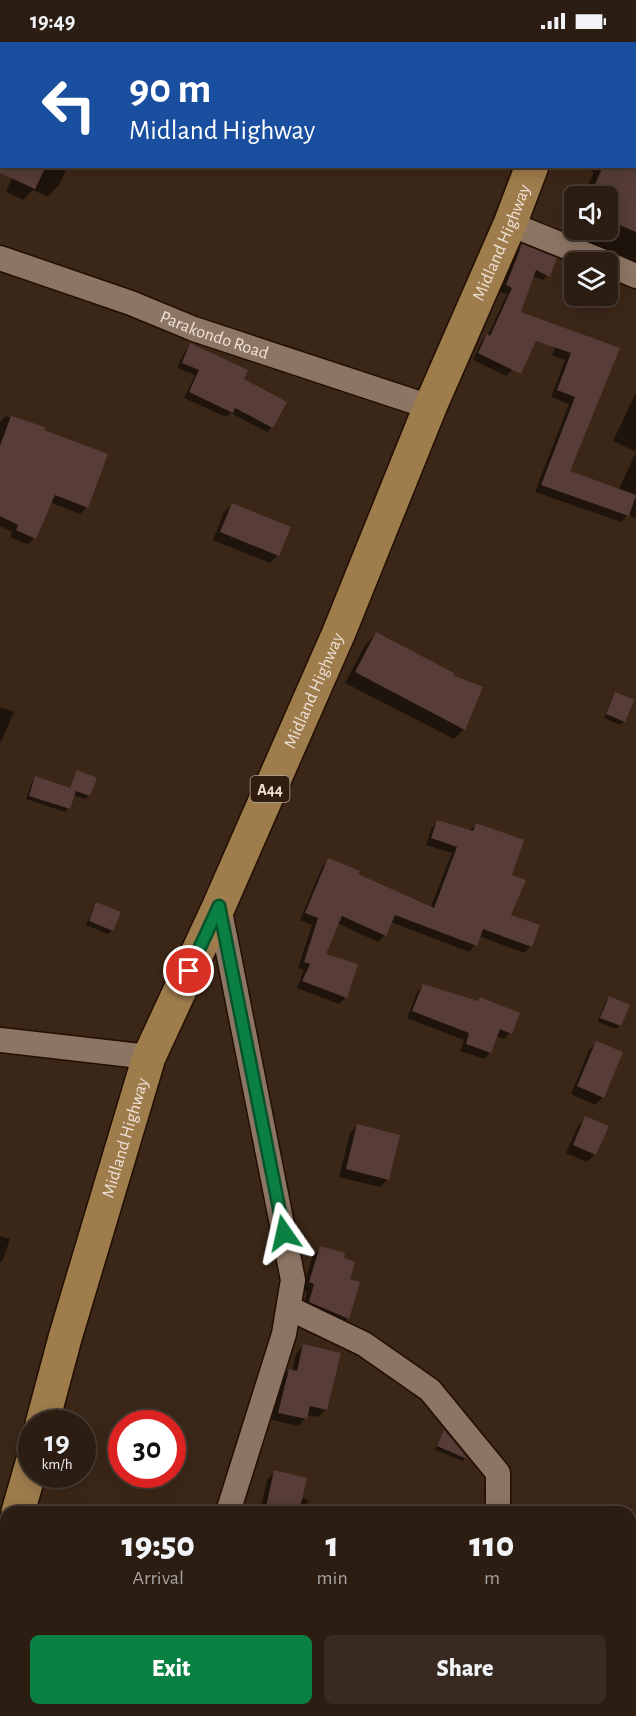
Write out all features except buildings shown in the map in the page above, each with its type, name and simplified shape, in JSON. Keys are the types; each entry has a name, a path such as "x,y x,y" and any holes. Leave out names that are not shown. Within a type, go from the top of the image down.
{"main road":[{"name":"Midland Highway","path":"46,1410 149,1057 219,906 340,630 430,407 510,224 531,168"},
{"path":"20,1506 25,1488"}],"street":[{"path":"510,224 579,252"},
{"name":"Parakondo Road","path":"0,258 131,303 194,329 430,407"},
{"path":"618,268 636,276"},
{"path":"219,906 293,1280 284,1334 230,1506"},
{"path":"0,1040 149,1057"},
{"path":"289,1308 364,1344 430,1390 498,1473 498,1506"}],"route":[{"path":"189,971 219,906 284,1233"}]}
